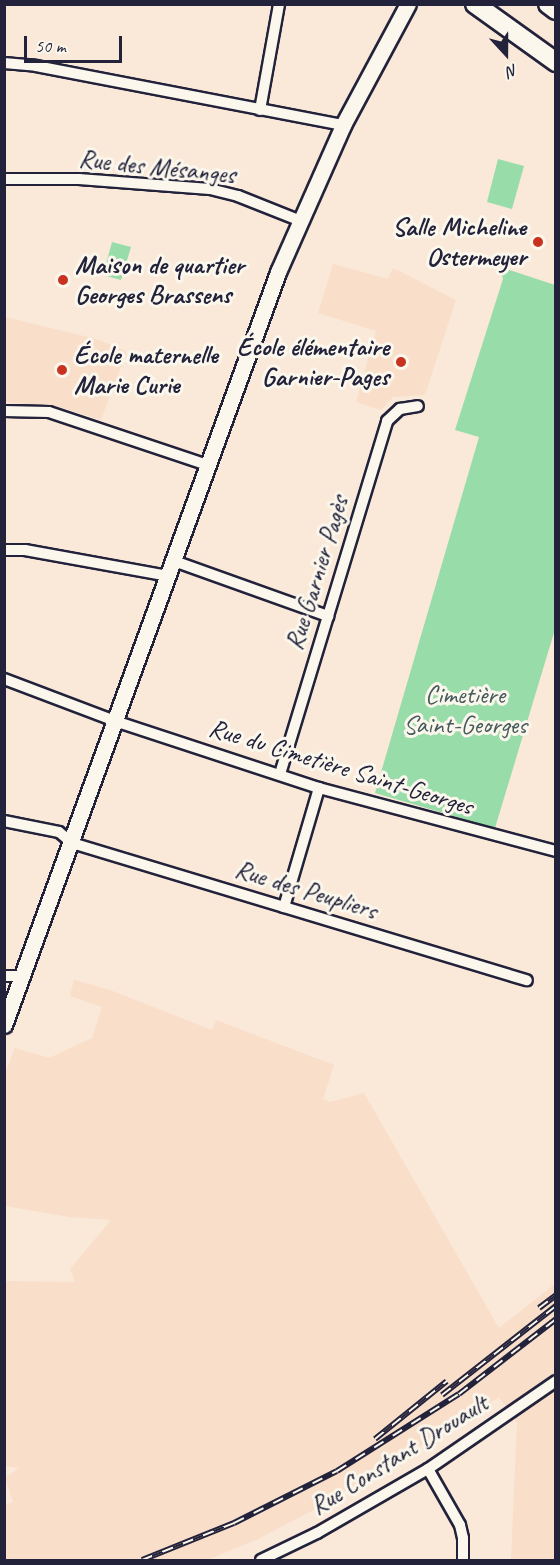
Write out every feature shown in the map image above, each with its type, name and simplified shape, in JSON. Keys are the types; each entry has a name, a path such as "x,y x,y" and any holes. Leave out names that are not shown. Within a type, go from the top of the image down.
{"highway":[{"path":"475,4 555,62"},
{"path":"548,4 555,10"}],"main road":[{"path":"4,1025 279,272 343,125 408,4"}],"street":[{"path":"260,110 279,4"},
{"path":"4,63 36,66 343,125"},
{"name":"Rue des Mésanges","path":"4,179 79,179 210,189 238,196 301,221"},
{"name":"Rue Garnier Pagès","path":"280,774 387,421 400,409 418,406"},
{"path":"4,411 49,412 207,465"},
{"path":"4,550 25,550 168,576"},
{"path":"174,561 328,616"},
{"name":"Rue du Cimetière Saint-Georges","path":"4,679 115,721 319,788 555,851"},
{"path":"284,907 319,788"},
{"name":"Rue des Peupliers","path":"4,821 59,832 72,843 527,980"},
{"path":"4,976 23,976"},
{"name":"Rue Constant Drouault","path":"261,1560 317,1533 428,1469 555,1381"},
{"path":"428,1469 460,1525 464,1538 462,1560"}],"shaded area":[{"name":"École élémentaire Garnier-Pages","path":"333,264 388,279 393,268 456,300 425,395 393,397 381,410 356,402 376,331 318,313"},
{"name":"École maternelle Marie Curie","path":"5,317 96,339 124,350 126,353 101,420 60,407 5,402"},
{"path":"74,980 110,990 212,1030 216,1020 334,1065 323,1099 330,1102 364,1093 499,1328 555,1284 555,1560 511,1560 517,1423 499,1397 335,1499 256,1540 207,1560 5,1560 5,1505 13,1502 5,1478 19,1468 5,1466 5,1281 75,1282 70,1269 111,1220 69,1217 5,1206 5,1074 15,1048 49,1058 92,1038 102,1007 70,996"}],"green space":[{"path":"498,159 524,166 512,209 487,202"},
{"path":"112,242 131,247 121,280 103,275"},
{"name":"Cimetière Saint-Georges","path":"500,267 555,285 556,626 495,828 375,793 479,437 455,430 503,279"}],"railway":[{"path":"539,1308 556,1295"},
{"path":"442,1395 556,1306"},
{"path":"142,1560 234,1523 337,1471 459,1394 556,1319"},
{"path":"375,1439 447,1381"}],"place":[{"name":"Salle Micheline Ostermeyer","path":"538,242"},
{"name":"Maison de quartier Georges Brassens","path":"63,280"},
{"name":"École élémentaire Garnier-Pages","path":"401,362"},
{"name":"École maternelle Marie Curie","path":"62,370"}]}
